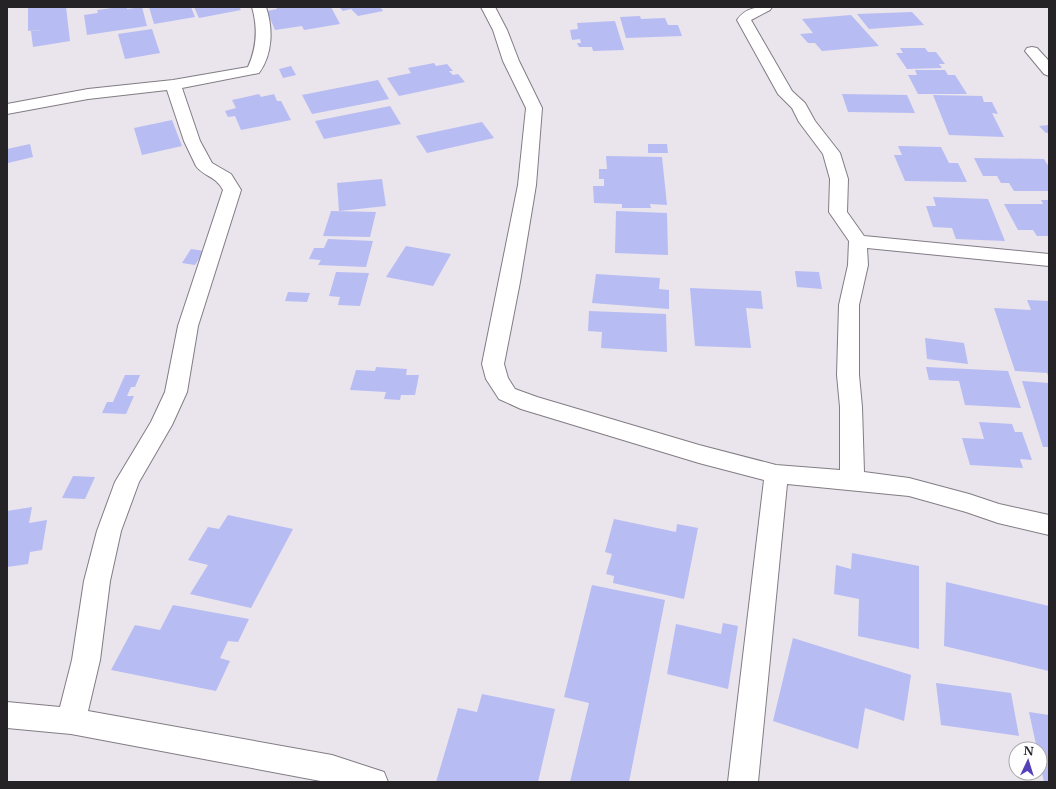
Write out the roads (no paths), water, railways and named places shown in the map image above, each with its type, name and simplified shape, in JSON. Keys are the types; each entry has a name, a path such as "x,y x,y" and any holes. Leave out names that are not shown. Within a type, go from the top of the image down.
{"street":[{"path":"7,109 88,94 173,85 254,70 260,58 265,29 259,7"},
{"path":"488,7 500,30 511,61 534,108 527,185 510,282 493,364 497,379 507,394 699,454 776,474 852,480 909,487 969,503 998,513 1049,525"},
{"path":"765,7 746,17 744,20 786,94 799,106 806,122 831,153 839,179 838,212 858,241 858,265 849,305 848,375 851,407 852,480"},
{"path":"1032,51 1049,71"},
{"path":"71,721 86,660 97,581 109,531 127,482 141,456 161,425 176,392 188,326 232,190 225,178 205,166 192,141 173,85"},
{"path":"858,241 1049,260"},
{"path":"743,782 776,474"},
{"path":"7,715 71,721 332,769 373,782"}]}
